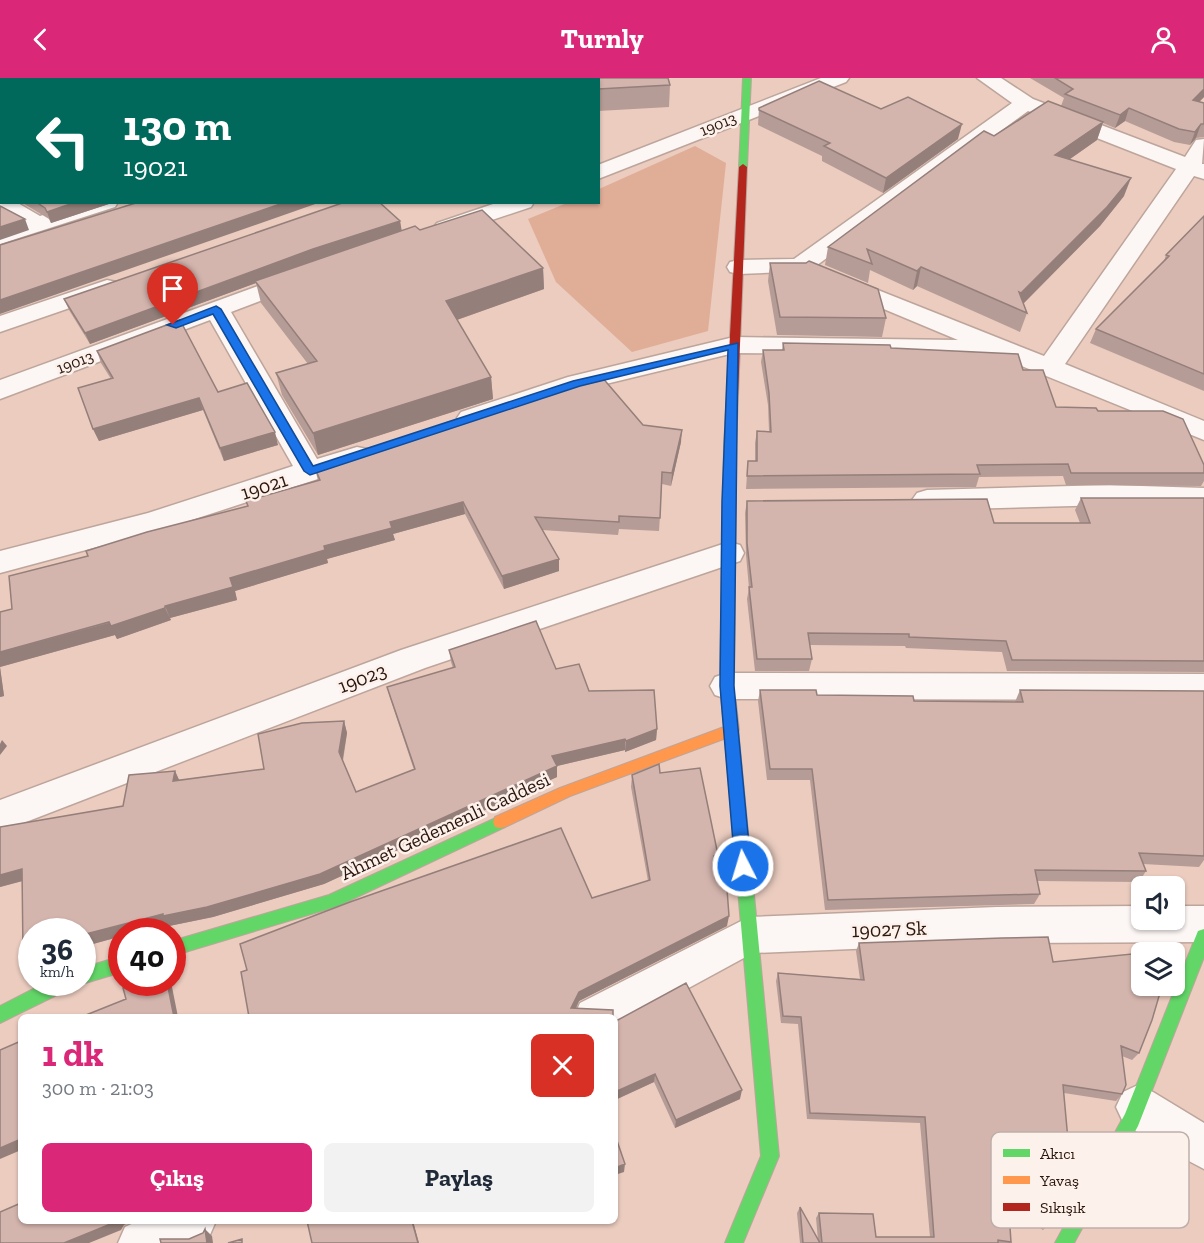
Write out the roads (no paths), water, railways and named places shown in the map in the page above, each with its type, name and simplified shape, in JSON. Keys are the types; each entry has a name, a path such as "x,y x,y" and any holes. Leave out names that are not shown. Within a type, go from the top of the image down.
{"street":[{"path":"734,1243 770,1156 727,686 729,553 740,501 734,345 747,78"},
{"name":"19013","path":"600,172 745,113 839,78"},
{"path":"987,78 1026,103 1196,170"},
{"path":"800,266 1026,103"},
{"path":"1050,367 1196,170 1204,145"},
{"path":"2,204 39,225"},
{"path":"424,235 517,204"},
{"path":"0,237 117,206"},
{"path":"0,250 117,206"},
{"path":"739,267 800,266 1204,430"},
{"name":"19013","path":"0,390 325,268"},
{"path":"0,324 132,279"},
{"path":"216,309 310,471"},
{"path":"443,427 577,383 734,345 1005,348"},
{"name":"19021","path":"0,562 153,522 377,449"},
{"path":"900,501 1110,495 1204,498"},
{"name":"19023","path":"0,816 413,659 729,553"},
{"path":"727,686 1204,687"},
{"name":"Ahmet Gedemenli Caddesi","path":"186,945 332,901 565,792 732,730"},
{"name":"19027 Sk","path":"601,1014 749,935 997,925 1204,924"},
{"path":"1124,1132 1138,1107 1204,936"},
{"path":"0,1015 37,996"},
{"path":"1138,1107 1177,1132"},
{"path":"1189,1139 1204,1147"},
{"path":"141,1243 186,1224"},
{"path":"1064,1243 1072,1228"}]}
